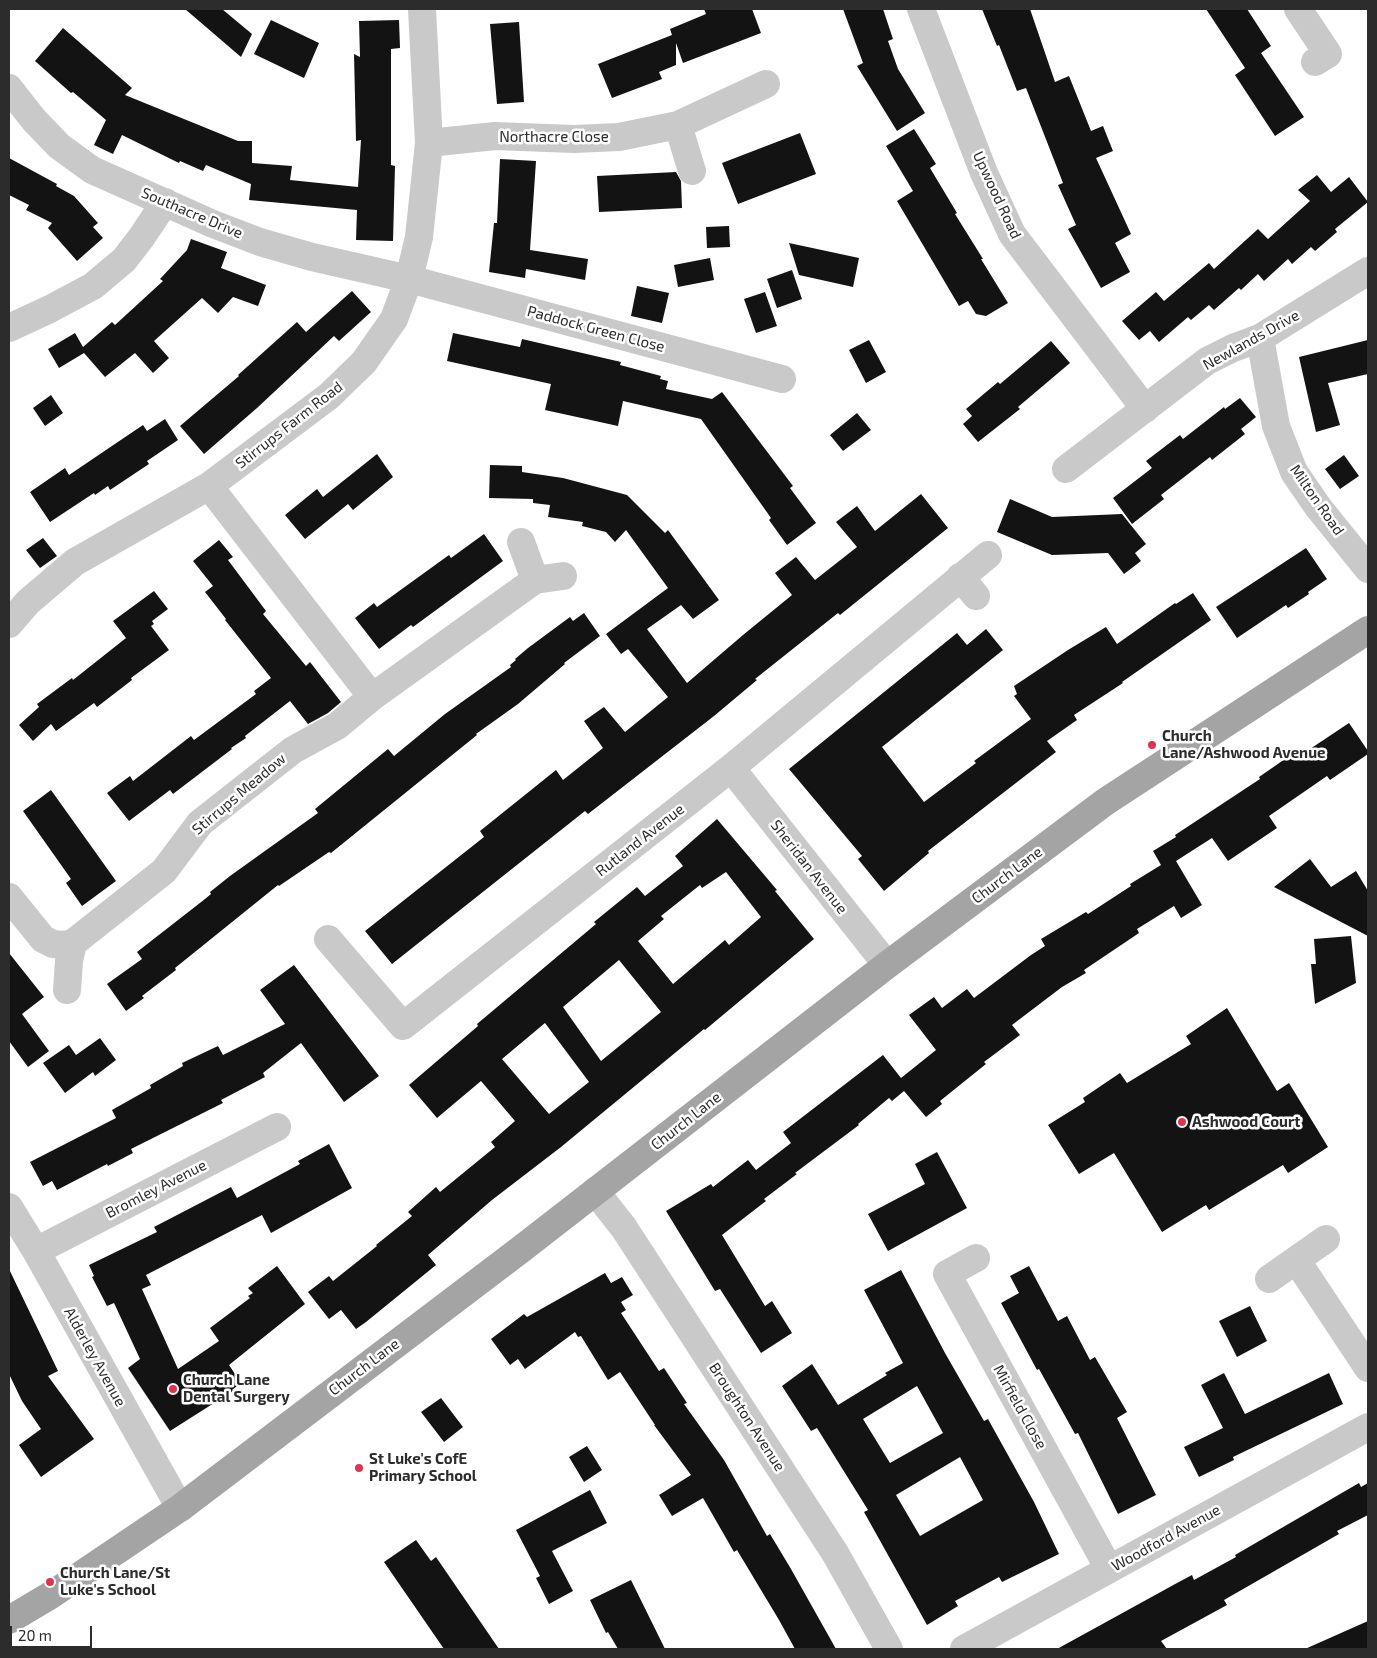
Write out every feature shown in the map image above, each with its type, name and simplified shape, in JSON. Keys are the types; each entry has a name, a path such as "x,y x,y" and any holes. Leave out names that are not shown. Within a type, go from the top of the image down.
{"main road":[{"name":"Church Lane","path":"9,1620 51,1595 180,1508 520,1250 887,965 1104,802 1368,630"}],"street":[{"name":"Stirrups Farm Road","path":"9,624 28,602 75,562 209,486 329,396 364,362 394,319 409,280 419,237 428,143 422,9"},
{"name":"Upwood Road","path":"921,9 984,173 1012,234 1145,409"},
{"path":"1298,9 1328,54"},
{"name":"Northacre Close","path":"428,143 495,136 574,139 619,137 678,125 766,84"},
{"name":"Southacre Drive","path":"9,88 34,120 59,146 92,170 213,224 260,242 312,257 409,280"},
{"path":"678,125 692,171"},
{"path":"9,328 93,286 124,260 142,238 165,202"},
{"name":"Newlands Drive","path":"1066,469 1207,361 1233,348 1260,338 1368,272"},
{"name":"Paddock Green Close","path":"409,280 782,379"},
{"name":"Milton Road","path":"1260,338 1276,426 1294,472 1318,508 1368,569"},
{"path":"209,486 372,697"},
{"path":"521,542 535,580"},
{"name":"Rutland Avenue","path":"328,939 403,1026 731,768 968,587 988,555"},
{"name":"Stirrups Meadow","path":"74,943 164,871 200,823 293,750 337,726 372,697 535,580 563,576"},
{"name":"Sheridan Avenue","path":"731,768 887,965"},
{"path":"9,897 43,939 53,944 64,945 74,943 69,960 67,990"},
{"name":"Bromley Avenue","path":"36,1251 277,1128"},
{"name":"Broughton Avenue","path":"595,1190 624,1228 835,1553 889,1649"},
{"name":"Alderley Avenue","path":"9,1207 36,1251 180,1508"},
{"path":"1269,1279 1326,1239"},
{"name":"Mirfield Close","path":"976,1258 947,1274 1109,1569"},
{"path":"1297,1261 1368,1368"},
{"name":"Woodford Avenue","path":"964,1649 1368,1427"}],"building":[{"path":"185,9 222,9 252,34 241,57"},
{"path":"704,9 752,9 761,33 683,63 676,43 676,65 659,72 662,79 612,98 598,64 672,35 670,29 706,14"},
{"path":"843,9 883,9 893,39 888,41 898,69 925,113 897,131 857,66 863,63"},
{"path":"982,9 1030,9 1055,82 1069,76 1091,131 1103,126 1113,151 1096,158 1131,234 1115,243 1130,272 1101,288 1068,229 1076,225 1058,185 1063,183 1026,88 1017,91 999,45 997,46"},
{"path":"1206,9 1247,9 1271,46 1261,53 1304,117 1275,136 1235,75 1245,68"},
{"path":"271,20 319,43 304,78 254,54"},
{"path":"399,20 400,48 391,49 391,165 395,166 393,241 356,240 357,210 249,200 251,184 206,165 203,171 180,161 179,163 122,135 113,154 94,145 106,120 73,92 71,93 35,61 63,28 132,88 125,95 238,141 252,141 252,163 292,166 290,180 358,187 361,140 356,141 354,54 360,57 359,21"},
{"path":"519,22 524,102 497,104 490,24"},
{"path":"914,129 936,164 930,168 1008,303 986,316 976,314 968,301 959,306 897,201 913,191 886,146"},
{"path":"800,133 816,174 738,204 722,163"},
{"path":"9,158 57,184 56,186 74,196 98,223 93,227 103,238 77,261 48,228 52,223 26,210 29,205 9,195"},
{"path":"500,159 536,161 530,250 588,259 585,280 526,269 525,278 489,272 494,223 497,223"},
{"path":"676,172 681,181 682,208 599,212 597,176"},
{"path":"1317,175 1331,192 1349,177 1368,202 1335,229 1337,232 1315,251 1311,247 1292,264 1288,259 1264,281 1258,274 1241,290 1239,288 1214,310 1209,305 1191,320 1188,317 1159,342 1150,331 1139,340 1122,321 1156,292 1164,301 1209,263 1214,269 1258,229 1268,239 1310,201 1298,190"},
{"path":"729,226 730,247 707,248 706,227"},
{"path":"191,239 227,252 221,268 266,285 258,306 233,297 218,313 202,298 154,341 169,358 153,373 135,353 105,377 84,353 59,368 48,349 75,333 83,347 112,322 115,325 163,281 160,279 187,250"},
{"path":"789,243 859,258 853,287 799,275"},
{"path":"710,258 714,280 678,287 674,265"},
{"path":"792,270 802,299 777,308 767,279"},
{"path":"637,286 669,293 662,323 631,316"},
{"path":"352,291 371,312 339,341 334,336 257,408 204,454 180,426 239,376 297,322 306,332"},
{"path":"765,292 777,326 756,333 744,299"},
{"path":"453,333 520,347 522,339 621,362 620,365 661,376 660,379 668,381 666,389 712,399 722,392 793,486 790,488 816,523 787,545 769,520 771,518 701,419 623,401 618,426 545,410 551,384 447,361"},
{"path":"869,340 886,372 866,383 849,350"},
{"path":"1368,340 1368,374 1328,383 1340,425 1316,432 1299,357"},
{"path":"1051,341 1070,363 1018,407 1020,409 978,442 963,424 972,416 966,409 998,382 1000,384"},
{"path":"51,395 63,413 45,426 33,408"},
{"path":"1240,398 1256,417 1241,429 1245,434 1212,460 1210,457 1161,495 1164,499 1132,524 1113,498 1152,468 1146,461 1180,435 1183,439 1224,407 1225,409"},
{"path":"857,413 871,430 843,451 830,435"},
{"path":"165,419 178,440 147,461 149,464 110,490 108,486 95,495 94,493 50,522 30,492 65,468 69,475 143,425 147,431"},
{"path":"377,454 393,477 353,510 348,504 305,539 285,515 317,489 323,497"},
{"path":"1344,455 1359,476 1340,489 1325,469"},
{"path":"490,465 522,466 522,472 563,478 627,495 665,533 668,530 719,600 693,619 681,605 647,629 687,683 792,595 775,573 796,557 815,580 857,547 836,522 857,506 875,531 921,494 948,528 840,615 838,613 755,679 757,680 714,716 588,814 585,811 392,964 365,931 484,837 480,831 556,770 563,780 603,748 584,721 604,707 625,732 668,697 628,649 621,654 606,634 668,588 626,530 615,542 606,532 582,526 583,522 548,517 550,505 533,503 533,499 489,498"},
{"path":"1010,499 1052,517 1122,514 1146,544 1135,553 1141,561 1124,574 1108,553 1052,555 997,532"},
{"path":"484,534 503,561 413,627 411,625 379,649 355,618 374,603 377,607 449,555 451,558"},
{"path":"43,538 57,556 40,568 26,550"},
{"path":"219,540 233,557 228,560 266,611 263,614 306,666 310,662 341,702 328,713 308,724 290,701 245,736 246,738 173,794 170,790 129,821 107,793 130,776 133,781 191,736 194,740 256,694 254,691 271,678 205,592 213,586 193,561"},
{"path":"1306,548 1327,579 1288,608 1286,605 1237,638 1216,607"},
{"path":"154,591 168,609 152,621 154,624 151,626 169,650 131,678 132,680 97,707 94,703 56,731 51,724 33,741 19,725 39,707 37,704 72,678 73,680 126,638 113,621"},
{"path":"1193,593 1211,620 1123,683 1074,715 1077,720 1047,741 1056,752 928,851 929,853 884,891 858,859 862,856 789,769 957,633 967,645 986,629 1003,650 882,747 924,802 976,763 974,761 1031,719 1014,696 1017,694 1014,686 1106,627 1117,644 1175,603"},
{"path":"584,613 600,636 564,663 518,704 476,734 331,853 329,852 278,885 175,968 176,970 126,1011 107,984 142,959 137,952 205,899 211,894 210,892 230,876 318,813 315,809 388,749 394,756 445,714 511,667 510,665 515,659 528,648 570,617 573,621"},
{"path":"1349,723 1368,751 1368,754 1330,780 1327,776 1269,816 1277,828 1228,861 1212,838 1176,861 1202,905 1181,918 1174,906 1137,929 1139,933 1084,970 1086,973 1062,987 1012,1025 1020,1035 984,1062 986,1064 940,1101 942,1104 926,1117 904,1091 892,1101 889,1098 859,1125 795,1173 797,1174 764,1199 766,1201 722,1235 765,1306 772,1301 792,1333 761,1353 720,1289 715,1291 666,1211 711,1184 713,1187 748,1160 756,1170 791,1143 783,1132 883,1055 901,1078 936,1050 909,1015 934,997 942,1008 967,989 974,998 1045,946 1041,939 1086,912 1088,914 1131,886 1130,884 1161,865 1153,851 1260,779 1259,777 1298,750 1301,755"},
{"path":"51,790 116,881 82,906 66,883 71,879 23,811"},
{"path":"717,819 777,890 775,891 814,939 561,1147 492,1200 428,1255 436,1265 366,1322 356,1329 341,1310 329,1319 308,1292 329,1276 333,1281 377,1246 412,1216 408,1212 436,1187 440,1192 495,1147 491,1142 515,1121 481,1081 437,1118 409,1085 478,1026 477,1024 596,924 594,922 637,887 645,896 683,866 675,856","holes":["726,872 761,917 729,945 725,940 673,984 638,941 664,919 661,916 700,885 702,888","619,960 661,1012 601,1061 563,1007","545,1023 589,1082 549,1114 502,1059"]},
{"path":"1310,859 1331,887 1356,871 1368,891 1368,936 1274,887"},
{"path":"1351,936 1356,983 1315,1004 1311,964 1316,964 1314,939"},
{"path":"9,953 44,997 22,1014 49,1051 28,1067 9,1041"},
{"path":"294,965 379,1076 344,1102 301,1043 263,1073 265,1077 221,1100 223,1103 131,1149 133,1153 57,1190 52,1181 43,1186 30,1162 116,1118 112,1110 151,1088 150,1085 183,1066 182,1063 218,1046 223,1055 285,1024 260,990"},
{"name":"Ashwood Court","path":"1227,1008 1277,1091 1289,1083 1328,1147 1288,1173 1283,1165 1209,1210 1206,1205 1162,1232 1114,1153 1079,1174 1048,1125 1085,1102 1083,1098 1120,1073 1127,1083 1191,1044 1186,1036"},
{"path":"100,1038 116,1060 95,1076 93,1072 65,1093 43,1063 69,1045 76,1055"},
{"path":"329,1144 352,1188 271,1233 262,1215 146,1275 151,1285 142,1289 178,1369 219,1341 210,1328 250,1298 248,1296 253,1293 248,1288 277,1266 305,1304 229,1365 241,1383 233,1391 170,1431 128,1368 140,1359 114,1303 107,1306 92,1277 94,1276 89,1265 157,1232 154,1227 231,1187 237,1198 300,1164 298,1161"},
{"path":"937,1152 967,1208 888,1251 868,1214 925,1184 915,1164"},
{"path":"1029,1266 1058,1321 1067,1316 1090,1360 1095,1357 1127,1412 1117,1418 1156,1495 1118,1514 1078,1433 1075,1434 1039,1369 1037,1370 1001,1303 1019,1293 1010,1276"},
{"path":"9,1269 58,1371 48,1376 94,1439 41,1477 19,1445 41,1429 22,1401 9,1374"},
{"path":"901,1270 984,1421 988,1419 1034,1502 1059,1554 1002,1582 999,1577 955,1601 958,1606 927,1625 864,1512 868,1510 817,1428 811,1431 782,1386 812,1364 838,1405 903,1363 864,1290","holes":["917,1386 943,1433 890,1463 863,1419","960,1457 983,1500 920,1536 896,1495"]},
{"path":"605,1273 611,1283 622,1277 633,1295 621,1302 626,1310 621,1313 659,1371 664,1368 687,1403 684,1404 724,1460 767,1536 770,1534 791,1569 836,1649 795,1649 737,1550 734,1552 703,1498 672,1516 659,1495 691,1475 654,1425 620,1372 608,1380 581,1336 578,1337 575,1332 525,1369 518,1359 510,1365 491,1339 524,1314 527,1317"},
{"path":"1250,1306 1267,1341 1237,1357 1219,1321"},
{"path":"1224,1373 1245,1414 1329,1373 1343,1404 1233,1457 1234,1460 1199,1477 1184,1447 1223,1428 1201,1385"},
{"path":"441,1398 463,1427 444,1442 421,1412"},
{"path":"587,1446 602,1470 584,1482 569,1457"},
{"path":"1359,1483 1361,1487 1368,1483 1368,1515 1337,1531 1339,1534 1224,1600 1227,1605 1161,1641 1167,1649 1057,1649 1192,1575 1194,1580 1236,1557 1235,1555"},
{"path":"590,1490 607,1523 552,1551 573,1591 549,1604 536,1578 540,1576 516,1530"},
{"path":"416,1540 431,1561 436,1557 499,1649 444,1649 384,1562"},
{"path":"631,1580 665,1649 618,1649 608,1632 606,1633 590,1600"},
{"path":"1368,1621 1368,1649 1305,1649"}],"place":[{"name":"Church Lane/Ashwood Avenue","path":"1152,745"},
{"name":"Ashwood Court","path":"1182,1122"},
{"name":"Church Lane Dental Surgery","path":"173,1389"},
{"name":"St Luke's CofE Primary School","path":"359,1468"},
{"name":"Church Lane/St Luke's School","path":"50,1582"}]}
